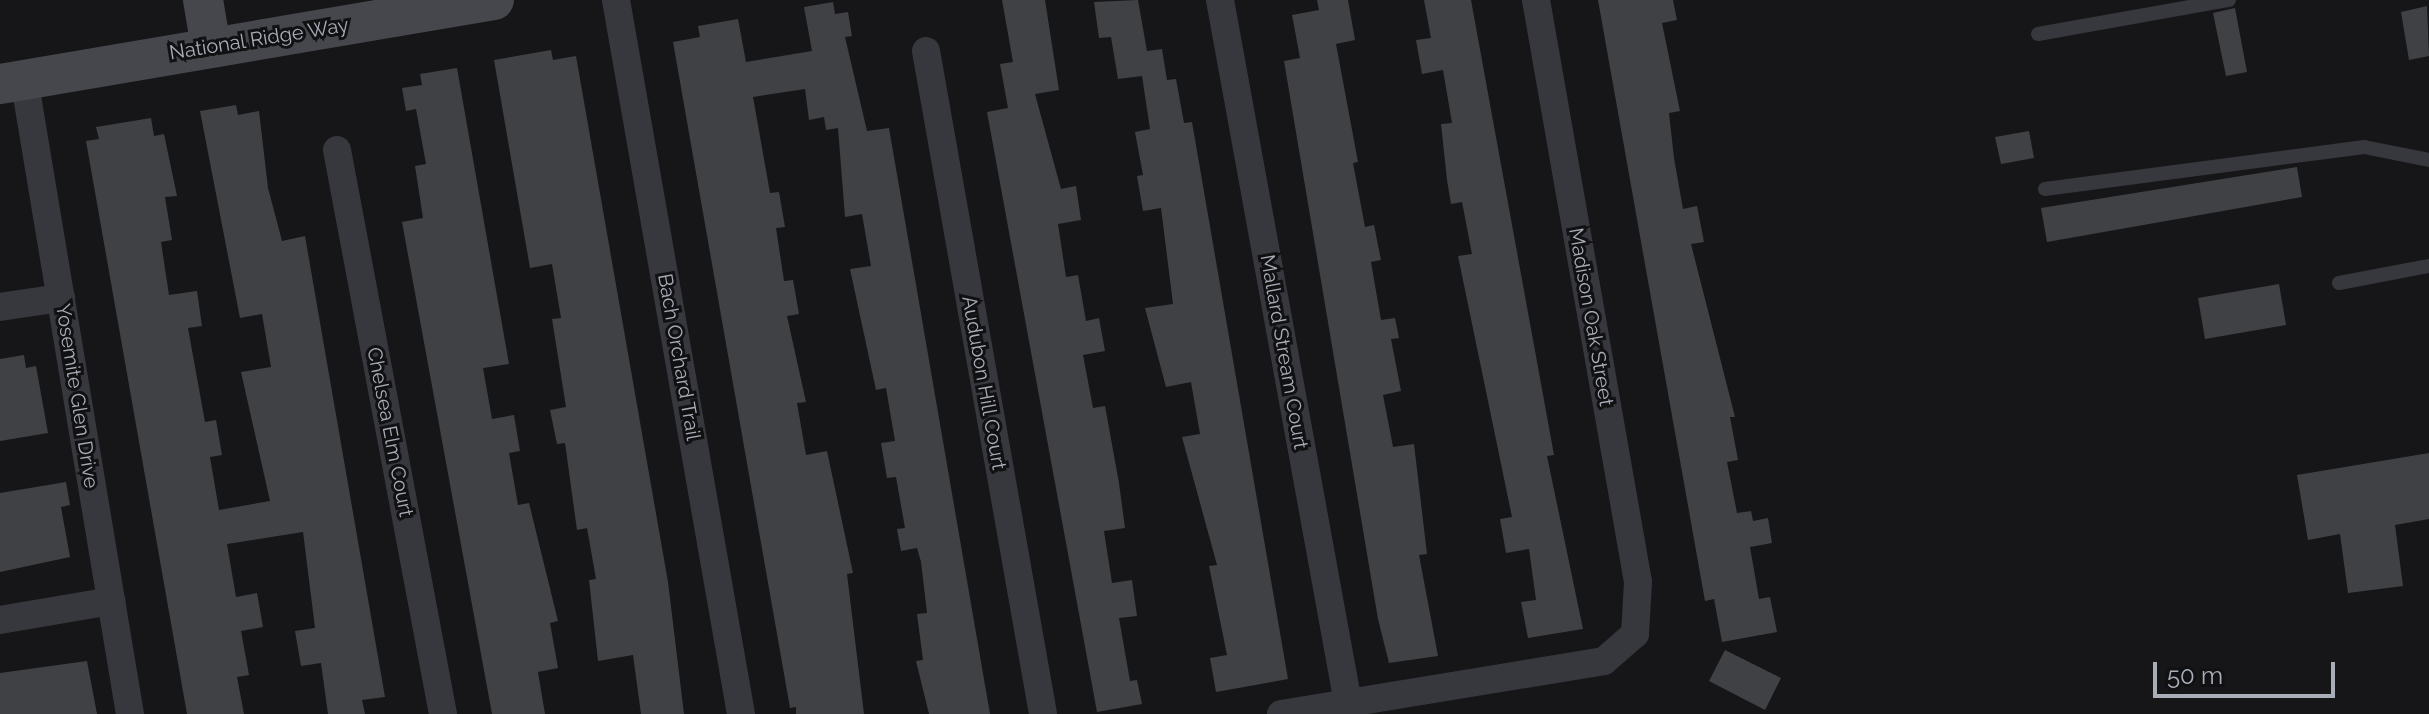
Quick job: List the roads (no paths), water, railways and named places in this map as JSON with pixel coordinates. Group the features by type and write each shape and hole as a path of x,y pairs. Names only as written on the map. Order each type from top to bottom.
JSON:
{"street":[{"path":"203,0 211,47"},
{"name":"National Ridge Way","path":"8,81 494,0"},
{"name":"Bach Orchard Trail","path":"616,0 741,714"},
{"name":"Mallard Stream Court","path":"1220,0 1348,703"},
{"name":"Madison Oak Street","path":"1348,703 1604,661 1635,634 1638,582 1536,0"},
{"name":"Audubon Hill Court","path":"926,51 1043,714"},
{"name":"Yosemite Glen Drive","path":"8,81 61,298 130,714"},
{"name":"Chelsea Elm Court","path":"337,150 443,714"},
{"path":"0,307 61,298"},
{"path":"0,620 111,601"},
{"path":"1281,714 1348,703"}],"lane":[{"path":"2038,34 2229,0"},
{"path":"2045,189 2364,147 2429,160"},
{"path":"2339,283 2429,266"}]}
